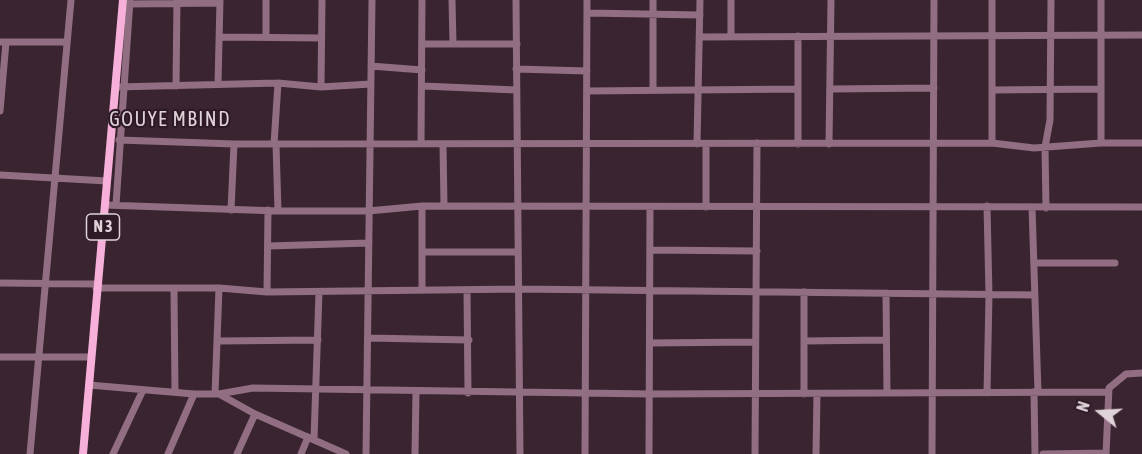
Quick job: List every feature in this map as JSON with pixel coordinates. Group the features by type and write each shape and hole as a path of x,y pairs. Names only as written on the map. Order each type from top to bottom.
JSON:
{"main road":[{"name":"N 3","path":"83,454 96,286 128,1"}],"street":[{"path":"30,454 71,0"},
{"path":"266,0 266,37"},
{"path":"321,87 322,0"},
{"path":"366,454 372,0"},
{"path":"421,143 422,0"},
{"path":"452,0 453,44"},
{"path":"516,0 515,143 520,289 520,454"},
{"path":"585,454 587,0"},
{"path":"653,0 653,90"},
{"path":"697,144 700,0"},
{"path":"730,0 731,36"},
{"path":"829,144 831,0"},
{"path":"932,454 934,0"},
{"path":"992,0 992,143"},
{"path":"1046,208 1045,147 1050,120 1052,0"},
{"path":"1101,0 1101,143"},
{"path":"128,1 220,1 218,84"},
{"path":"176,86 177,1"},
{"path":"587,13 700,15"},
{"path":"700,37 1142,35"},
{"path":"798,36 798,144"},
{"path":"220,37 321,38"},
{"path":"0,111 3,42 67,42"},
{"path":"422,44 517,44"},
{"path":"371,66 422,70"},
{"path":"516,69 587,71"},
{"path":"116,205 120,87 278,83 321,87 371,84"},
{"path":"278,83 275,144 278,211"},
{"path":"423,86 516,90"},
{"path":"830,89 934,88"},
{"path":"587,91 798,89"},
{"path":"992,90 1101,89"},
{"path":"119,140 234,144 370,142 443,144 992,143 1045,147 1142,143"},
{"path":"756,454 757,143"},
{"path":"231,210 234,144"},
{"path":"443,144 444,206"},
{"path":"706,144 706,207"},
{"path":"0,175 107,181"},
{"path":"105,205 278,211 368,211 422,206 1142,207"},
{"path":"422,206 422,289"},
{"path":"987,206 989,295 987,393"},
{"path":"650,207 650,454"},
{"path":"1032,207 1035,296 1035,454"},
{"path":"267,292 268,210"},
{"path":"268,246 369,243"},
{"path":"650,250 757,251"},
{"path":"422,252 518,252"},
{"path":"1034,263 1115,263"},
{"path":"0,284 174,290 219,288 267,292 520,289 886,292 1035,296"},
{"path":"217,394 219,288"},
{"path":"174,290 176,392"},
{"path":"468,291 468,393"},
{"path":"301,454 311,438 317,391 320,292"},
{"path":"804,292 804,394"},
{"path":"886,292 887,393"},
{"path":"368,338 469,340"},
{"path":"219,341 318,340"},
{"path":"804,341 885,340"},
{"path":"650,343 755,342"},
{"path":"0,357 90,357"},
{"path":"1042,454 1106,453 1108,392 1111,386 1126,374 1142,372"},
{"path":"88,385 194,394 217,394 239,389 650,394 1108,392"},
{"path":"113,454 143,390"},
{"path":"415,454 416,392"},
{"path":"168,454 194,394"},
{"path":"217,394 255,414 346,454"},
{"path":"816,454 817,394"},
{"path":"237,454 255,414"}],"district":[{"name":"GOUYE MBIND","path":"170,120"}]}
